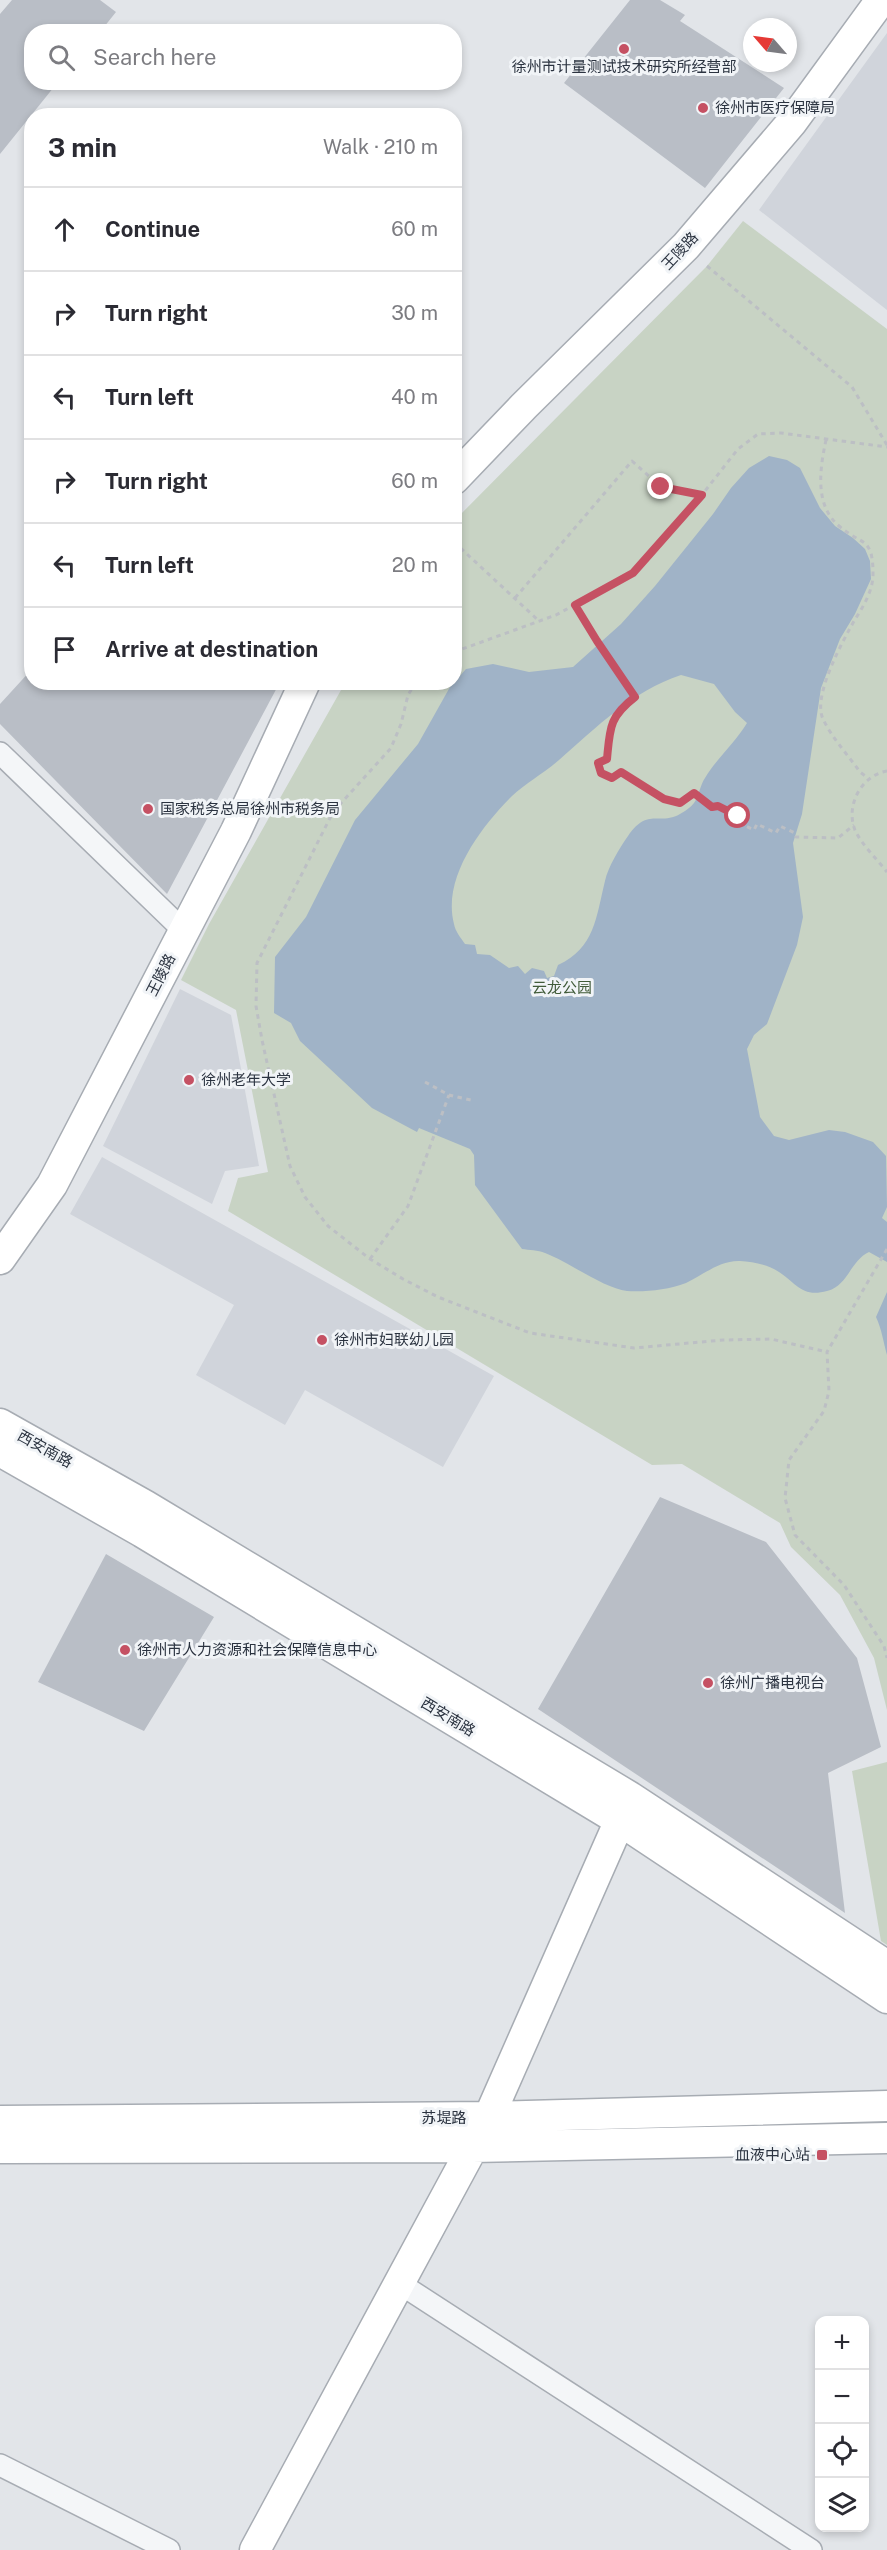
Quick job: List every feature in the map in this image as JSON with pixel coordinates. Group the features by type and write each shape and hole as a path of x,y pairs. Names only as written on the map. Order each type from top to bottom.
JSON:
{"main road":[{"name":"王陵路","path":"462,472 524,406 686,246 792,122 881,0"},
{"name":"王陵路","path":"0,1259 52,1185 236,831 301,690"},
{"name":"西安南路","path":"0,1424 156,1512 625,1808 887,1966"},
{"name":"西安南路","path":"0,1451 625,1808 887,1998"},
{"path":"255,2550 489,2117 625,1808"},
{"name":"苏堤路","path":"0,2121 489,2117 887,2106"},
{"name":"苏堤路","path":"0,2148 473,2147 887,2138"}],"street":[{"path":"0,753 184,931"},
{"path":"399,2283 811,2550"},
{"path":"0,2464 169,2550"}],"path":[{"path":"707,266 852,387 887,446"},
{"path":"462,649 540,621 575,605 633,573 702,495 738,449 758,434 781,433 887,446"},
{"path":"826,440 820,470 822,495 829,513 840,526 861,538 869,548 873,562 873,582 833,663 824,688 822,717 860,772 868,778"},
{"path":"515,598 632,461 661,487 702,495"},
{"path":"462,549 540,621"},
{"path":"575,605 635,697 619,709 610,727 607,759 598,763 601,773 612,778 621,772 664,799 680,803 694,793 712,807 718,806 738,816 735,821 754,830 758,824 776,833 780,826 795,833 796,837 838,838 854,825"},
{"path":"411,690 401,724 390,748 333,812 257,963 256,1006 290,1166 305,1197 328,1226 370,1259 438,1297 530,1333 634,1348 723,1340 771,1339 826,1352"},
{"path":"887,771 868,778 859,789 852,817 856,832 887,872"},
{"path":"425,1082 449,1095 475,1101"},
{"path":"370,1259 408,1206 449,1095"},
{"path":"887,1249 871,1280 826,1352 829,1391 824,1411 789,1460 785,1498 795,1535 844,1585 884,1646 887,1658"}],"shaded area":[{"path":"887,33 887,310 759,210"},
{"name":"徐州老年大学","path":"180,989 231,1015 259,1166 225,1171 212,1204 103,1146"},
{"name":"徐州市妇联幼儿园","path":"102,1157 494,1376 443,1467 305,1390 285,1425 196,1375 234,1305 70,1214"}],"green space":[{"name":"云龙公园","path":"743,221 887,329 887,1710 874,1658 840,1595 791,1547 780,1523 682,1464 652,1465 228,1211 238,1178 268,1172 236,1010 181,980 209,924 341,690 462,690 462,513 707,266"},
{"path":"887,1762 887,1945 881,1941 852,1771"}],"water":[{"name":"云龙公园","path":"769,456 787,460 800,468 820,508 835,526 865,549 870,561 871,579 855,614 840,639 821,688 802,814 793,843 803,917 797,945 767,1024 754,1035 747,1049 760,1117 774,1136 789,1140 829,1130 845,1132 873,1142 886,1156 887,1207 882,1218 887,1222 887,1262 869,1252 857,1261 840,1284 818,1293 805,1291 770,1267 740,1261 719,1265 686,1283 672,1287 649,1291 627,1291 607,1285 545,1253 522,1249 475,1185 474,1155 470,1149 419,1128 417,1132 372,1108 300,1041 291,1023 274,1013 275,957 306,917 355,820 418,744 448,690 462,690 462,674 466,669 493,664 529,672 573,667 621,624 655,586 749,468","holes":["681,675 714,684 735,712 747,723 703,781 696,800 691,806 673,817 648,819 635,827 628,836 609,870 596,919 587,940 580,950 558,965 554,976 547,978 544,971 532,968 525,974 518,966 509,968 490,955 477,954 475,945 465,944 455,927 452,907 459,871 477,838 512,796 631,700"]},
{"path":"887,1292 887,1355 876,1317"}],"building":[{"path":"12,0 100,0 116,12 106,24 24,24 24,90 52,90 37,108 24,108 24,124 0,154 0,14"},
{"path":"630,0 660,0 685,15 680,21 743,62 743,72 759,72 784,88 705,188 564,83"},
{"name":"国家税务总局徐州市税务局","path":"24,678 24,690 276,690 167,894 0,724 0,704"},
{"name":"徐州广播电视台","path":"660,1497 766,1542 857,1658 881,1747 828,1773 845,1913 538,1709"},
{"name":"徐州市人力资源和社会保障信息中心","path":"106,1554 214,1617 144,1731 38,1682"}],"place":[{"name":"徐州市计量测试技术研究所经营部","path":"624,49"},
{"name":"徐州市医疗保障局","path":"703,108"},
{"name":"国家税务总局徐州市税务局","path":"148,809"},
{"name":"徐州老年大学","path":"189,1080"},
{"name":"徐州市妇联幼儿园","path":"322,1340"},
{"name":"徐州市人力资源和社会保障信息中心","path":"125,1650"},
{"name":"徐州广播电视台","path":"708,1683"},
{"name":"血液中心站","path":"822,2155"}],"route":[{"path":"661,487 702,495 633,573 575,605 635,697 619,709 610,727 607,759 598,763 601,773 612,778 621,772 664,799 680,803 694,793 712,807 718,806 738,816"}]}
